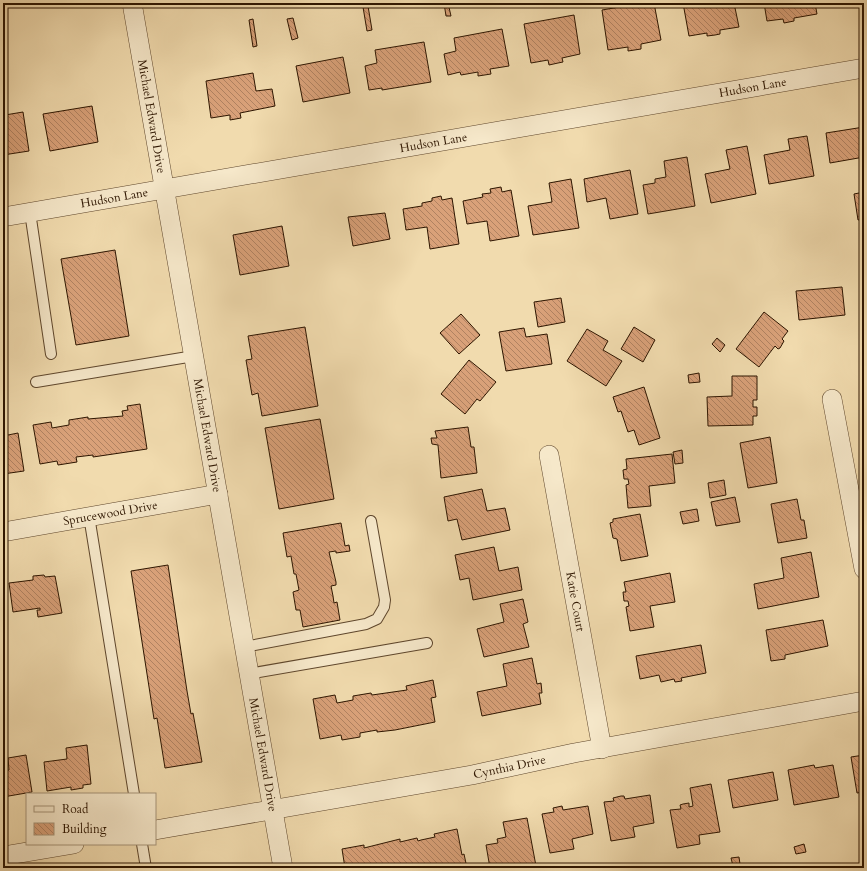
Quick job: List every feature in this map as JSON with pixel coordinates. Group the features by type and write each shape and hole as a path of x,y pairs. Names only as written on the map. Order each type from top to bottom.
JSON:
{"street":[{"name":"Michael Edward Drive","path":"132,3 283,868"},
{"name":"Hudson Lane","path":"3,217 864,68"},
{"path":"832,399 864,569"},
{"name":"Katie Court","path":"549,455 602,749"},
{"name":"Sprucewood Drive","path":"3,532 218,494"},
{"name":"Cynthia Drive","path":"156,830 472,775 602,749 864,701"},
{"path":"3,856 68,845"}],"lane":[{"path":"30,212 50,354"},
{"path":"36,382 194,356"},
{"path":"90,516 134,793"},
{"path":"244,646 345,629 366,624 377,619 384,607 385,600 371,521"},
{"path":"248,674 427,643"},
{"path":"142,845 146,868"}],"building":[{"path":"444,3 448,3 451,16 446,16"},
{"path":"643,3 654,3 661,40 641,44 641,49 628,51 628,47 608,50 602,10"},
{"path":"683,3 734,3 739,27 720,30 720,34 715,35 707,36 707,33 689,36"},
{"path":"764,3 815,3 817,14 794,18 794,21 784,23 783,19 767,21"},
{"path":"857,3 864,3 864,6 857,7"},
{"path":"368,6 372,30 367,31 363,7"},
{"path":"574,15 580,54 562,58 563,62 549,65 548,60 531,63 524,24"},
{"path":"293,18 298,38 292,40 287,19"},
{"path":"253,19 257,46 253,47 249,20"},
{"path":"502,29 509,66 490,69 491,74 478,76 478,72 461,75 460,72 448,75 444,54 456,51 454,38"},
{"path":"424,42 431,82 382,90 382,88 369,90 365,66 377,63 375,50"},
{"path":"343,57 350,93 303,102 296,66"},
{"path":"253,73 256,91 272,89 275,106 240,113 241,118 230,120 230,115 211,118 206,81"},
{"path":"92,106 98,142 50,151 43,114"},
{"path":"23,112 29,151 3,155 3,127 7,127 5,115"},
{"path":"864,127 864,157 830,163 826,133"},
{"path":"807,136 814,176 769,184 764,155 790,150 788,139"},
{"path":"747,146 756,194 711,203 705,174 730,169 726,150"},
{"path":"687,157 695,206 648,214 643,185 655,183 655,179 666,177 664,161"},
{"path":"630,170 638,214 610,219 606,198 587,202 584,179"},
{"path":"571,179 579,228 533,235 528,206 552,202 549,183"},
{"path":"501,187 502,192 511,190 519,236 490,241 487,221 467,224 463,201 483,197 482,194 491,193 490,189"},
{"path":"864,192 864,219 858,220 854,194"},
{"path":"441,196 442,200 452,198 459,244 430,249 427,227 406,230 403,209 422,206 422,203 432,201 432,198"},
{"path":"385,213 390,239 353,246 348,217"},
{"path":"282,226 289,266 240,275 233,235"},
{"path":"115,250 129,336 76,345 61,259"},
{"path":"842,287 845,315 799,320 796,291"},
{"path":"561,298 565,322 538,327 534,302"},
{"path":"764,312 788,331 782,339 784,341 780,348 778,349 775,346 759,367 736,349"},
{"path":"461,314 480,335 459,354 440,333"},
{"path":"305,327 318,406 262,416 258,393 252,395 246,360 252,359 248,336"},
{"path":"634,327 655,340 643,362 621,349"},
{"path":"524,328 526,337 547,334 552,364 506,371 499,332"},
{"path":"587,329 608,341 603,350 622,361 606,386 567,361"},
{"path":"717,338 725,345 720,352 712,344"},
{"path":"469,360 496,382 480,401 477,399 465,414 441,394"},
{"path":"699,373 700,382 689,383 688,375"},
{"path":"732,376 757,376 757,400 753,400 753,407 757,407 757,416 753,416 753,425 708,426 707,397 732,396"},
{"path":"644,387 660,438 639,445 634,430 628,432 621,411 618,412 613,397"},
{"path":"140,404 147,449 93,457 93,455 76,457 77,462 58,465 57,461 40,464 33,425 51,422 52,428 69,425 69,420 88,417 88,419 123,416 122,411 128,410 127,406"},
{"path":"320,419 334,499 279,509 265,428"},
{"path":"468,427 471,447 474,447 477,473 441,478 438,445 432,444 431,438 437,438 435,431"},
{"path":"18,433 24,471 3,474 3,436"},
{"path":"770,437 777,483 748,488 740,443"},
{"path":"682,450 683,463 675,464 673,452"},
{"path":"672,454 675,483 649,486 651,506 628,508 626,485 629,484 628,479 624,479 623,470 627,469 626,459"},
{"path":"724,480 726,495 710,498 708,483"},
{"path":"482,489 487,511 505,508 510,530 462,540 457,519 448,521 444,497"},
{"path":"735,497 740,522 716,526 711,502"},
{"path":"797,499 801,520 804,520 807,538 778,543 771,504"},
{"path":"697,509 699,521 683,524 680,512"},
{"path":"640,514 648,556 621,561 617,539 613,538 610,523 613,522 613,519"},
{"path":"341,523 345,546 349,545 350,551 336,553 336,551 329,552 336,582 336,585 331,586 334,603 337,602 340,620 303,627 300,610 296,610 293,592 299,590 296,574 294,574 291,556 287,557 283,533"},
{"path":"494,547 499,571 518,567 522,590 473,600 469,578 460,580 455,555"},
{"path":"811,552 819,597 758,609 754,584 784,578 781,558"},
{"path":"168,565 187,691 191,714 193,713 202,762 165,768 157,718 154,719 131,571"},
{"path":"670,573 675,602 650,606 654,627 630,631 626,607 629,606 628,601 624,601 623,592 626,592 624,582"},
{"path":"44,575 45,577 55,576 62,613 38,617 37,610 40,610 40,608 13,612 9,583 33,580 33,576"},
{"path":"523,599 528,622 523,624 529,647 484,657 477,629 504,622 500,604"},
{"path":"823,620 828,646 785,655 785,659 771,661 766,630"},
{"path":"701,645 706,673 681,678 682,681 675,682 674,679 661,682 659,675 640,679 636,656"},
{"path":"532,658 537,684 541,683 542,693 539,693 541,704 482,716 477,692 507,686 503,664"},
{"path":"433,680 436,697 431,698 435,722 395,730 377,732 377,730 360,733 360,737 342,740 341,735 320,739 313,699 335,695 337,703 353,700 353,696 407,690 406,686"},
{"path":"87,745 91,784 83,785 83,788 71,790 71,787 47,791 44,762 67,759 66,748"},
{"path":"26,755 32,792 3,797 3,771 9,770 8,758"},
{"path":"864,755 864,792 857,793 851,757"},
{"path":"814,765 815,768 833,765 839,797 794,805 788,770"},
{"path":"773,772 778,800 733,808 728,780"},
{"path":"711,784 720,832 699,835 700,844 677,848 670,810 681,809 680,805 683,804 689,803 689,807 693,806 690,788"},
{"path":"650,795 654,823 633,827 635,837 611,841 604,802 614,801 613,798 621,796 624,796 625,799"},
{"path":"562,806 563,810 588,806 593,834 572,839 574,849 550,853 542,814 554,812 553,808"},
{"path":"527,818 536,866 524,868 490,868 486,845 498,843 497,839 506,837 503,822"},
{"path":"457,829 462,855 464,854 467,868 345,868 342,849 364,845 364,848 400,839 400,842 417,838 418,841 435,837 434,834"},
{"path":"804,844 806,852 796,854 794,847"},
{"path":"739,857 740,864 733,866 731,858"}]}
